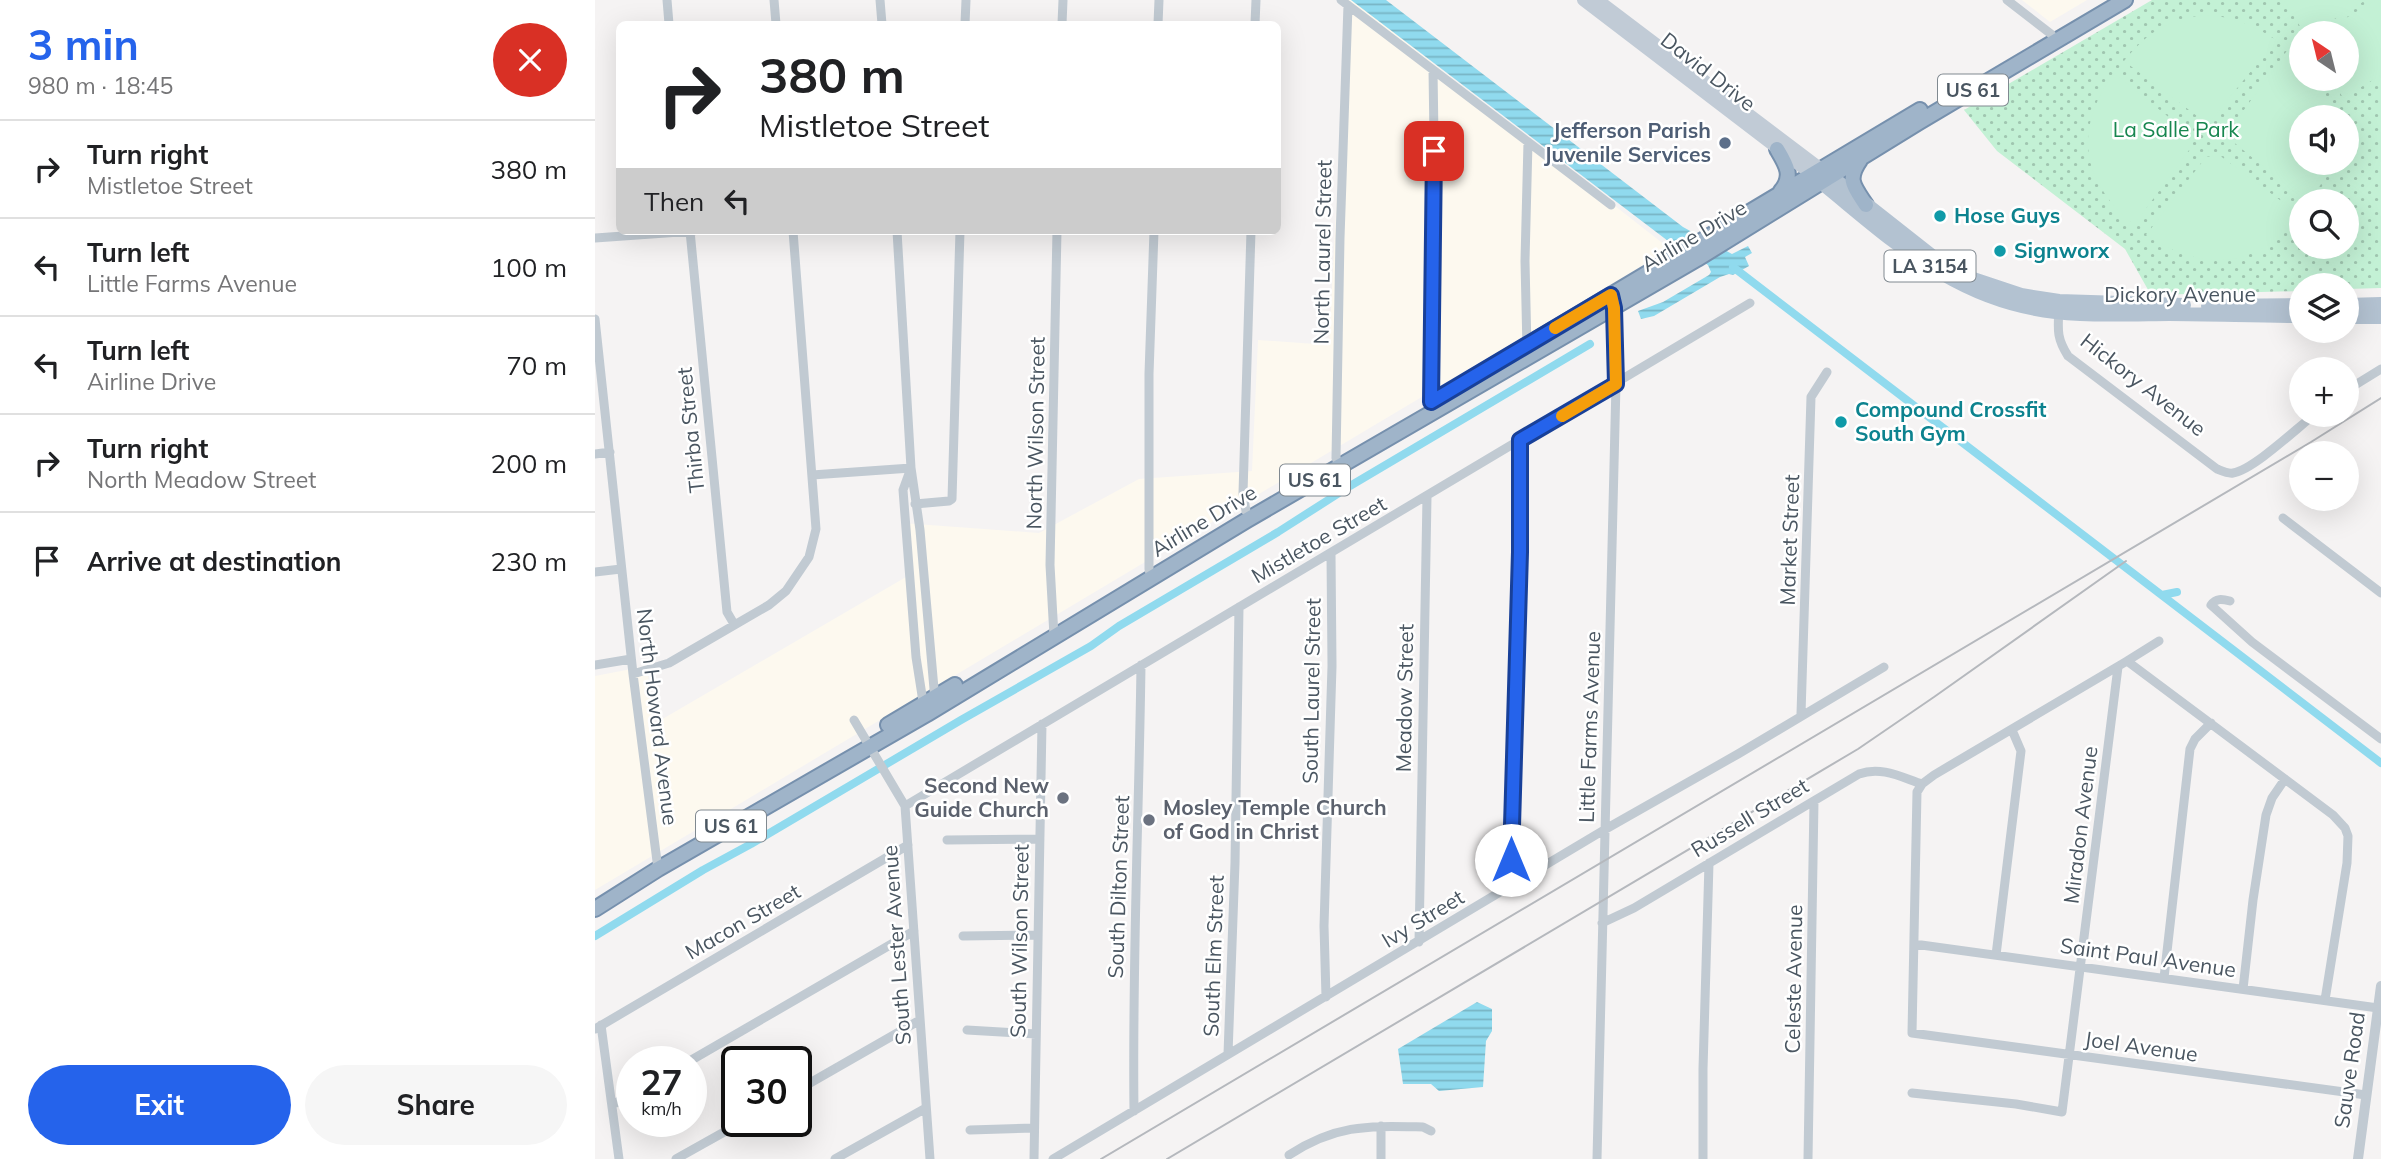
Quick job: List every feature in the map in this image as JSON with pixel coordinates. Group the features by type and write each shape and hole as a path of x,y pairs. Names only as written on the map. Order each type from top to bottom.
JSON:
{"highway":[{"name":"Airline Drive","path":"1709,245 1779,194 1862,158 2109,0"},
{"name":"Airline Drive","path":"595,898 869,747 930,706 1150,573 1709,245 1821,175 2053,38 2125,0"},
{"path":"1777,149 1787,165 1789,176 1779,194"},
{"path":"1862,158 1853,170 1852,177 1854,187 1866,205"},
{"name":"Airline Drive","path":"1150,573 1246,511 1338,462"},
{"name":"Airline Drive","path":"595,909 657,865"}],"main road":[{"name":"David Drive","path":"1583,0 1777,149 1821,175"},
{"name":"David Drive","path":"1598,0 1821,175"},
{"name":"LA 3154","path":"1821,175 1866,205 1926,253 1960,274 2059,307"},
{"name":"LA 3154","path":"1821,175 1910,254 1944,275 2024,309 2059,307"},
{"name":"Dickory Avenue","path":"2059,307 2289,305"},
{"name":"Dickory Avenue","path":"2059,307 2086,316 2289,316"},
{"path":"2359,317 2381,317"}],"street":[{"path":"667,0 669,21"},
{"path":"773,0 776,21"},
{"path":"880,0 882,21"},
{"path":"965,21 966,0"},
{"path":"1062,21 1063,0"},
{"path":"1158,21 1159,0"},
{"path":"1255,21 1256,0"},
{"path":"2007,0 2053,38"},
{"path":"1345,2 1611,205"},
{"name":"North Laurel Street","path":"1338,462 1345,2"},
{"path":"1433,70 1433,406"},
{"path":"1527,351 1528,142"},
{"path":"595,238 636,235"},
{"name":"Thirba Street","path":"691,235 727,612 734,624"},
{"path":"633,674 669,663 769,605 786,591 809,557 816,529 793,235"},
{"path":"897,235 911,468 920,530 929,635 930,706"},
{"path":"915,504 951,500 960,235"},
{"name":"North Wilson Street","path":"1053,632 1050,558 1057,235"},
{"path":"1150,573 1149,374 1154,235"},
{"path":"1246,511 1243,493 1251,235"},
{"name":"Little Farms Avenue","path":"1597,1159 1616,384 1612,302"},
{"name":"Mistletoe Street","path":"905,806 1750,303"},
{"name":"Hickory Avenue","path":"2059,307 2059,342 2067,356 2217,469 2234,473 2244,468 2300,427"},
{"name":"North Howard Avenue","path":"595,319 631,659 657,865"},
{"path":"2359,383 2381,369"},
{"name":"Market Street","path":"1801,714 1811,397 1826,372"},
{"path":"1512,886 1520,440"},
{"path":"595,454 610,452"},
{"path":"812,475 911,468"},
{"path":"911,468 903,490 915,635 930,706"},
{"name":"Meadow Street","path":"1419,942 1427,497"},
{"path":"2283,518 2381,593"},
{"name":"South Laurel Street","path":"1326,997 1324,926 1332,666 1331,554"},
{"path":"595,572 621,569"},
{"path":"2229,601 2221,599 2211,605 2252,642 2381,740"},
{"path":"913,600 926,600"},
{"name":"South Elm Street","path":"1228,1055 1239,607"},
{"path":"915,635 929,635"},
{"path":"1914,944 1917,866 1915,807 1917,792 1922,784 2158,641"},
{"path":"595,665 631,659"},
{"path":"2122,664 2211,723 2333,815 2345,828 2347,863 2325,1000"},
{"name":"Miradon Avenue","path":"1912,1093 2016,1104 2062,1112 2122,664"},
{"name":"South Dilton Street","path":"1134,1111 1133,995 1141,665"},
{"name":"Ivy Street","path":"1053,1159 1604,830 1884,667"},
{"name":"South Lester Avenue","path":"854,720 905,806 930,1159"},
{"path":"2164,978 2190,748 2211,723"},
{"name":"South Wilson Street","path":"1034,1159 1042,724"},
{"path":"1996,955 2021,751 2012,730"},
{"name":"Russell Street","path":"1602,923 1634,908 1867,771 1884,771 1922,784"},
{"path":"2243,989 2266,815 2272,799 2285,779"},
{"name":"Celeste Avenue","path":"1808,1159 1814,801"},
{"path":"947,839 1040,839"},
{"name":"Macon Street","path":"598,1027 908,845"},
{"path":"1703,1159 1709,863"},
{"path":"707,1051 914,931"},
{"path":"963,936 1038,935"},
{"name":"Saint Paul Avenue","path":"1914,944 2378,1008"},
{"name":"Joel Avenue","path":"1914,944 1912,1032 2366,1095"},
{"name":"Sauve Road","path":"2358,1159 2366,1095 2375,1076 2381,986"},
{"path":"812,1082 920,1020"},
{"path":"598,1027 619,1159"},
{"path":"967,1030 1036,1034"},
{"path":"612,1105 616,1103"},
{"path":"835,1159 926,1108"},
{"path":"1381,1126 1381,1159"},
{"path":"1289,1155 1328,1134 1349,1128 1423,1127 1431,1131"},
{"path":"970,1130 1034,1128"},
{"path":"676,1159 721,1134"}],"shaded area":[{"path":"1347,0 1352,0 1670,249 595,890 595,676 647,666 654,724 906,577 902,523 1039,533 1139,479 1252,471 1258,340 1329,345"},
{"path":"2022,0 2087,0 2050,22"}],"green space":[{"name":"La Salle Park","path":"2152,0 2381,0 2381,288 2359,289 2359,273 2289,273 2289,291 2151,295 2125,249 1997,151 1964,110"},
{"path":"2284,0 2366,0 2331,21 2297,21"},
{"path":"2376,0 2381,0 2381,75 2359,88 2359,21 2341,21"},
{"path":"2203,15 2241,22 2276,40 2213,118 2201,119 2124,61 2141,42 2158,29"},
{"path":"2289,48 2289,91 2324,91 2330,105 2289,105 2289,175 2325,175 2323,181 2318,189 2290,189 2231,140 2230,129"},
{"path":"2114,73 2192,136 2192,146 2134,225 2103,191 2089,154 2088,134 2092,114"},
{"path":"2339,91 2355,91 2343,98"},
{"path":"2219,155 2289,207 2289,226 2277,239 2244,256 2211,260 2178,252 2146,235 2206,157"}],"water":[{"path":"1351,0 1386,0 1683,227 1732,254 1748,246 1752,253 1745,257 1749,266 1733,275 1720,277 1654,316 1641,319 1638,311 1663,302 1709,275 1711,272 1708,265 1672,244"},
{"path":"1477,1002 1492,1009 1492,1031 1486,1041 1483,1087 1439,1091 1431,1084 1403,1084 1398,1049"}],"waterway":[{"path":"1733,267 2381,763"},
{"path":"595,936 703,870 1091,646 1119,626 1350,486 1590,344"},
{"path":"2162,595 2177,592"}],"railway":[{"path":"1101,1159 2381,398"},
{"path":"1167,1159 1858,749 2126,561"}],"slow traffic":[{"path":"1555,328 1611,295 1614,308 1616,384 1562,416"}],"place":[{"name":"Jefferson Parish Juvenile Services","path":"1725,143"},
{"name":"Hose Guys","path":"1940,216"},
{"name":"Signworx","path":"2000,251"},
{"name":"Compound Crossfit South Gym","path":"1841,422"},
{"name":"Second New Guide Church","path":"1063,798"},
{"name":"Mosley Temple Church of God in Christ","path":"1149,820"}],"route":[{"path":"1434,151 1431,402 1611,295 1614,308 1616,384 1520,440 1520,552 1511,860"}]}
